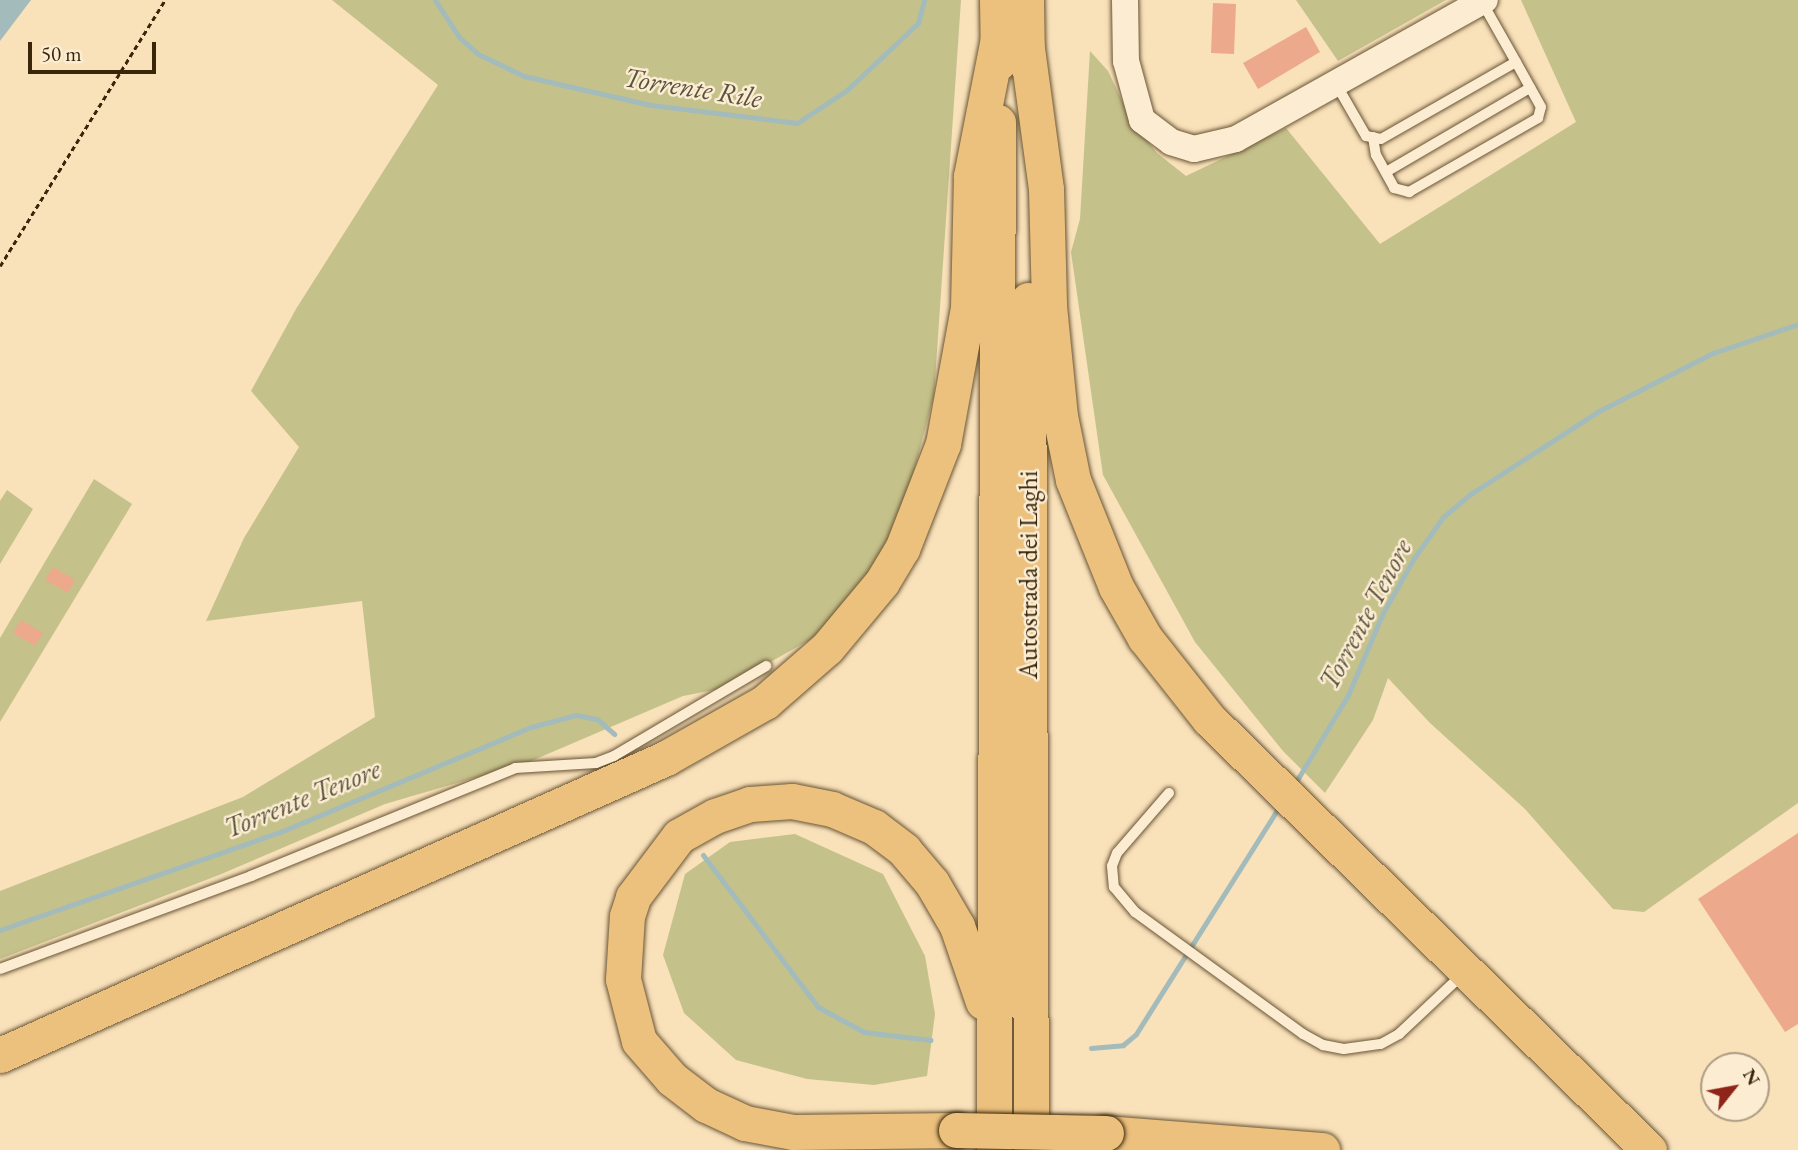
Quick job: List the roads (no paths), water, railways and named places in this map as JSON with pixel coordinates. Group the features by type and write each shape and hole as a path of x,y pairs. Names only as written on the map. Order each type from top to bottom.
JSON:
{"highway":[{"name":"Autostrada dei Laghi","path":"997,0 1012,40 1031,1150"},
{"name":"Autostrada dei Laghi","path":"994,1150 1012,40 1026,0"},
{"path":"1012,40 1046,189 1055,378 1073,481 1116,587 1145,638 1209,719 1264,775 1649,1150"},
{"path":"0,1055 666,758 765,702 827,648 874,593 902,549 943,444 968,308 971,176 1012,40"},
{"path":"994,1047 977,977 957,926 932,883 904,850 874,827 832,809 792,801 750,804 715,816 679,836 633,897 623,949 629,1016 648,1051 672,1079 706,1105 745,1123 793,1132 956,1130 1106,1133 1322,1150"}],"street":[{"path":"1125,0 1126,61 1142,120 1171,142 1194,149 1236,139 1483,1"}],"lane":[{"path":"1373,137 1394,188 1409,192 1538,118 1541,107 1483,1"},
{"path":"1336,84 1366,136 1381,139 1516,62"},
{"path":"1386,172 1530,88"},
{"path":"0,969 251,876 515,768 596,763 614,756 766,666"},
{"path":"1169,793 1117,853 1111,878 1121,898 1164,933 1303,1034 1344,1049 1381,1044 1399,1034 1466,972"}],"water":[{"path":"0,0 31,0 0,41"}],"waterway":[{"name":"Torrente Rile","path":"435,0 459,37 478,54 524,76 651,105 797,123 847,90 918,23 924,0"},
{"name":"Torrente Tenore","path":"1294,785 1348,695 1383,613 1414,558 1443,517 1472,493 1597,412 1713,353 1798,324"},
{"name":"Torrente Tenore","path":"0,930 280,832 531,727 576,715 597,719 614,734"},
{"name":"Torrente Tenore","path":"1091,1048 1123,1045 1136,1034 1280,805"},
{"name":"Torrente Tenore","path":"703,855 818,1007 864,1032 931,1040"}]}
